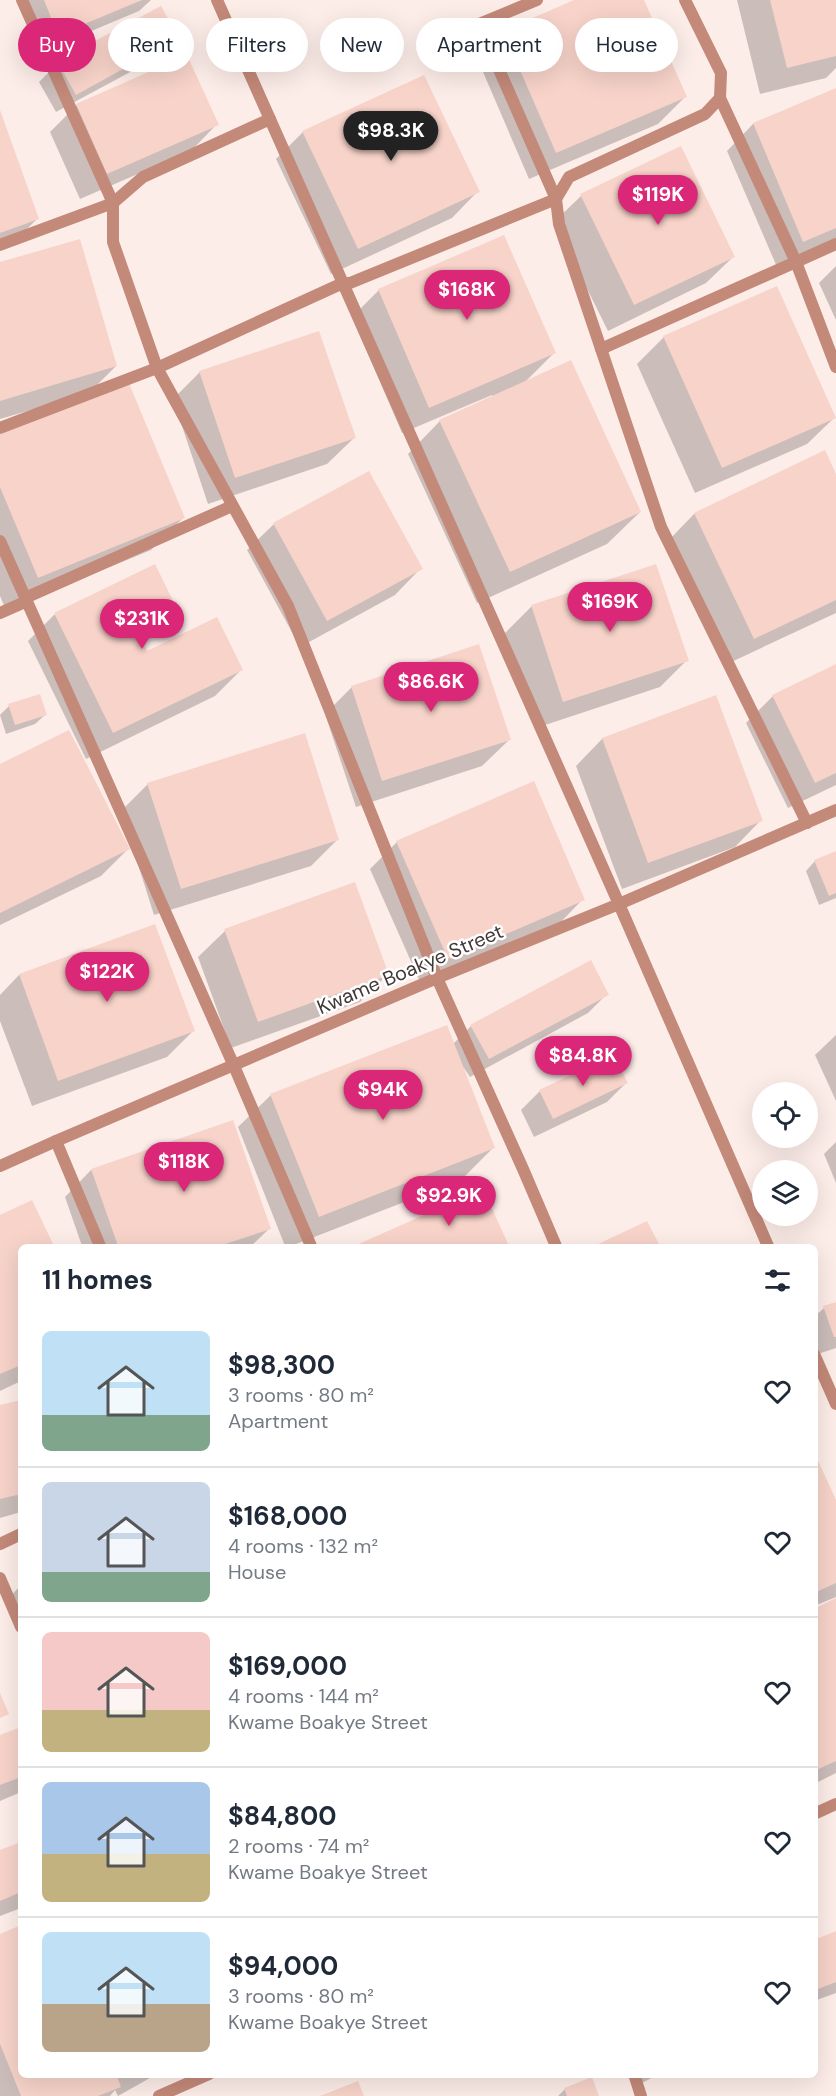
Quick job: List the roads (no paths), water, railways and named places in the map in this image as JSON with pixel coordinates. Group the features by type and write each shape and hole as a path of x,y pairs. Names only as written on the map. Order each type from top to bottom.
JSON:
{"street":[{"path":"22,0 113,202 113,242 157,368 288,606 437,978 555,1244"},
{"path":"217,0 619,904 767,1244"},
{"path":"537,0 479,24 556,199 559,224 661,527 807,823"},
{"path":"684,0 721,73 720,98 796,262 836,367"},
{"path":"0,428 157,368 343,283 350,283 556,199 569,177 705,114 720,98"},
{"path":"0,245 113,202 143,177 270,119"},
{"path":"601,349 836,244"},
{"path":"0,613 26,602 26,598 232,506"},
{"path":"0,541 234,1066 310,1244"},
{"name":"Kwame Boakye Street","path":"0,1167 437,978 619,904 836,810"},
{"path":"56,1141 99,1244"},
{"path":"818,1363 836,1404"},
{"path":"0,1544 18,1535"},
{"path":"0,1578 18,1620"},
{"path":"818,1812 836,1804"},
{"path":"159,2096 200,2078"},
{"path":"635,2078 641,2096"}]}
